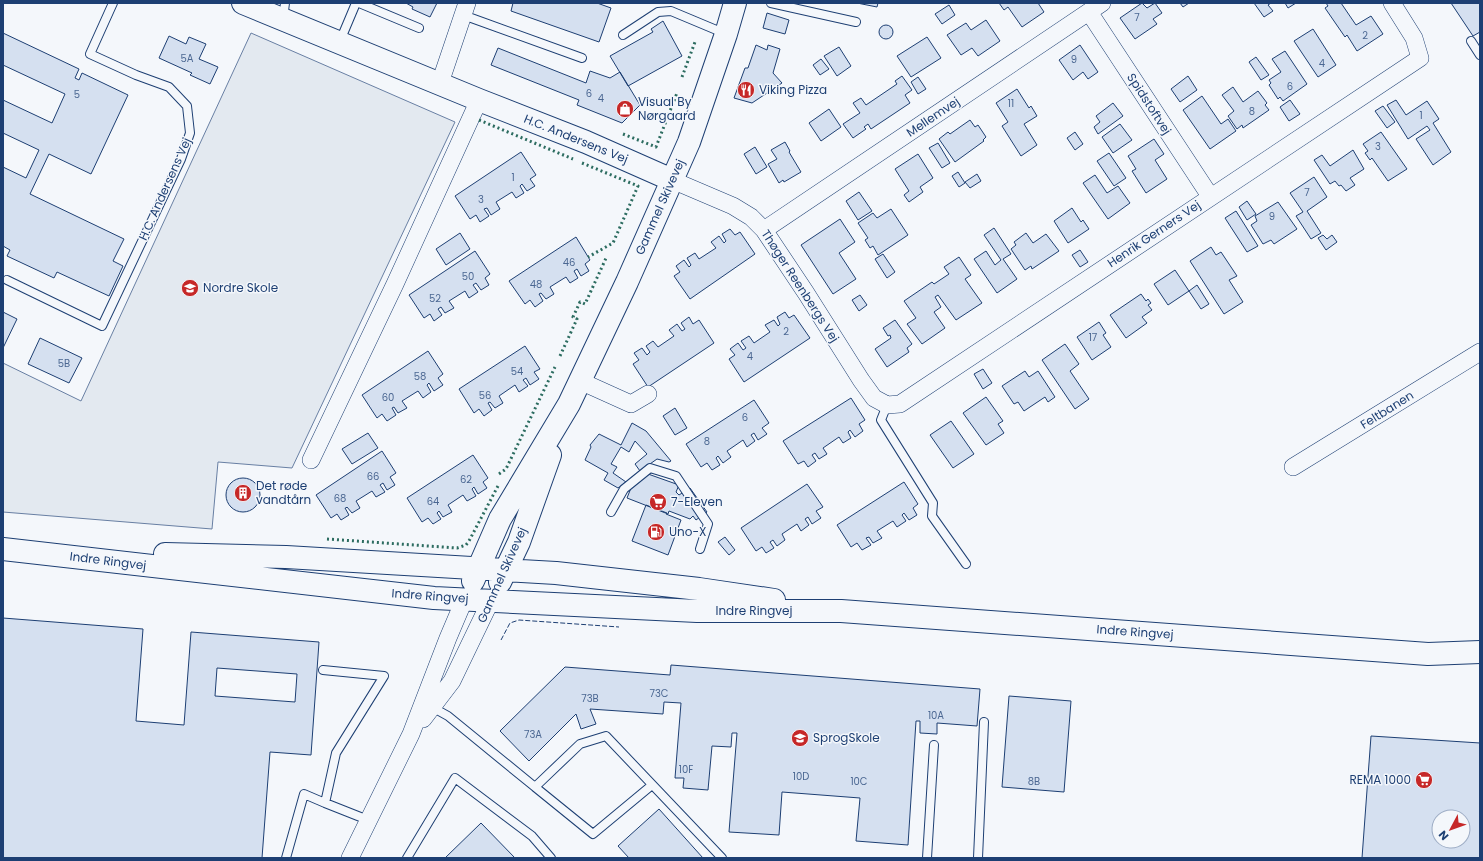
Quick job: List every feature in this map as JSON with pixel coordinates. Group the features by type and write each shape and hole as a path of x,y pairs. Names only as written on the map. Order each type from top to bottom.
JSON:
{"main road":[{"name":"H.C. Andersens Vej","path":"243,3 284,11 340,42 479,100 586,142 672,180"},
{"name":"Gammel Skivevej","path":"491,600 518,542 569,404 628,282 689,142 735,3"},
{"name":"Gammel Skivevej","path":"466,598 500,519 569,404"},
{"name":"Indre Ringvej","path":"12,550 286,557 556,573 699,589 841,611"},
{"name":"Indre Ringvej","path":"12,550 414,596 697,611 841,611 1428,654 1480,652"},
{"name":"Indre Ringvej","path":"1428,654 1480,664"}],"street":[{"name":"Henrik Gerners Vej","path":"887,405 900,404 1210,196 1420,58 1414,38 1392,3"},
{"name":"Spidstoftvej","path":"1095,7 1210,196"},
{"name":"Mellemvej","path":"764,230 1095,7"},
{"path":"440,83 465,9"},
{"path":"310,460 395,284 479,100"},
{"name":"Thøger Reenbergs Vej","path":"672,180 733,206 752,217 764,230 861,380 874,398 887,405"},
{"name":"Feltbanen","path":"1293,467 1480,352"},
{"path":"580,381 631,404 648,394"},
{"name":"Gammel Skivevej","path":"350,858 411,734 428,704 448,638 466,598"},
{"name":"Gammel Skivevej","path":"428,704 452,681 491,600"}],"lane":[{"name":"H.C. Andersens Vej","path":"7,280 102,326 181,159 190,133 187,106 169,87 136,75 90,54 113,3"},
{"path":"340,42 357,3 419,28"},
{"path":"770,3 856,22"},
{"path":"465,9 582,58"},
{"path":"623,34 658,12 671,11 726,34"},
{"path":"1471,41 1480,55"},
{"path":"887,405 881,420 933,503 932,516 966,564"},
{"path":"611,512 624,489 650,468 676,476 708,524 700,549"},
{"path":"323,670 384,676 336,753 325,803"},
{"path":"428,704 448,716 593,834 652,785"},
{"path":"978,858 984,722"},
{"path":"536,787 580,744 606,736 722,858"},
{"path":"927,858 934,745"},
{"path":"407,858 455,778 532,836 551,858"},
{"path":"286,858 304,794 368,820"}],"shaded area":[{"name":"Nordre Skole","path":"251,33 455,122 292,468 218,462 212,529 3,512 3,363 81,401"}],"building":[{"path":"406,3 437,3 430,17 412,9 413,7"},
{"path":"513,3 597,3 611,8 599,42 511,11"},
{"path":"857,3 878,3 877,7"},
{"path":"999,3 1038,3 1044,12 1022,27 1008,7 1004,10"},
{"path":"1142,3 1147,8 1155,3 1162,13 1153,19 1157,24 1135,39 1120,18"},
{"path":"1180,3 1189,3 1183,7"},
{"path":"1254,3 1271,3 1268,5 1273,11 1264,17"},
{"path":"1285,3 1296,3 1288,8"},
{"path":"1326,3 1341,3 1356,25 1371,16 1383,34 1357,51 1347,35 1345,37 1325,8 1328,6"},
{"path":"1451,3 1480,3 1480,32 1473,36"},
{"path":"949,5 955,15 942,24 935,14"},
{"path":"767,13 789,20 785,34 763,28"},
{"path":"986,20 1000,41 978,56 972,48 961,55 947,35 966,23 971,30"},
{"path":"663,21 682,56 628,86 610,56 653,32 651,29"},
{"path":"886,25 891,27 893,32 891,37 886,39 881,37 879,32 881,27"},
{"path":"1313,29 1336,65 1318,77 1294,41"},
{"path":"3,33 79,69 75,78 79,80 82,73 128,95 91,174 49,154 30,194 124,239 113,261 123,266 109,296 57,272 54,278 7,256 10,250 3,246 3,167 26,178 39,150 3,133 3,100 52,123 65,94 3,65"},
{"path":"169,36 186,44 189,37 206,44 199,59 218,67 210,84 190,75 192,73 159,58"},
{"path":"927,37 941,58 911,77 897,56"},
{"path":"756,45 767,50 768,45 780,49 773,73 782,83 752,103 734,98 745,68 748,68"},
{"path":"1080,45 1098,72 1088,79 1083,72 1073,80 1059,60"},
{"path":"839,47 851,66 837,76 824,56"},
{"path":"498,48 586,83 590,71 610,78 620,72 640,105 622,123 577,105 579,100 491,65"},
{"path":"1285,51 1307,84 1283,101 1280,97 1278,99 1269,85 1271,83 1269,80 1281,72 1272,59"},
{"path":"1256,57 1269,75 1261,80 1249,62"},
{"path":"821,59 829,69 820,75 813,65"},
{"path":"902,76 912,90 905,95 910,103 871,129 868,124 864,127 866,129 853,138 843,124 860,113 853,103 861,98 866,105 897,84 895,81"},
{"path":"1188,76 1197,90 1180,102 1171,89"},
{"path":"918,77 926,89 918,94 911,82"},
{"path":"1233,87 1243,102 1258,91 1267,103 1265,105 1269,110 1243,128 1242,125 1237,129 1228,116 1234,111 1222,95"},
{"path":"1017,89 1029,108 1031,106 1037,116 1024,124 1037,145 1021,156 1002,126 1008,122 996,103"},
{"path":"1202,96 1221,124 1228,119 1236,131 1210,149 1183,110"},
{"path":"1290,100 1300,114 1289,121 1280,107"},
{"path":"1396,100 1406,115 1427,101 1439,119 1433,123 1451,152 1433,165 1416,139 1430,130 1427,126 1408,139 1387,105"},
{"path":"1113,103 1123,116 1098,134 1094,127 1100,122 1096,116"},
{"path":"1383,106 1395,122 1387,128 1375,111"},
{"path":"829,109 841,127 821,141 809,123"},
{"path":"970,120 975,127 978,125 986,137 983,140 984,141 955,162 939,139 948,132 950,134"},
{"path":"1120,124 1132,140 1113,153 1102,137"},
{"path":"1075,132 1083,144 1075,150 1067,138"},
{"path":"1381,132 1407,169 1388,181 1372,158 1370,160 1365,153 1368,151 1363,144"},
{"path":"1154,139 1164,154 1155,160 1167,179 1146,193 1132,171 1136,169 1128,156"},
{"path":"785,142 801,172 784,182 783,180 779,183 768,164 777,159 771,150"},
{"path":"938,143 950,163 942,168 929,148"},
{"path":"755,147 767,167 756,174 744,154"},
{"path":"1353,150 1364,169 1350,178 1355,185 1346,191 1335,181 1330,184 1314,160 1322,155 1330,166"},
{"path":"521,152 536,175 530,179 535,186 527,191 522,184 520,186 524,193 516,198 512,192 496,202 500,209 491,215 487,208 484,209 489,216 480,222 476,215 470,219 455,196"},
{"path":"1109,153 1126,178 1114,186 1097,161"},
{"path":"918,154 933,178 920,187 923,192 909,202 904,195 909,191 895,169"},
{"path":"958,172 965,183 959,187 952,176"},
{"path":"977,174 981,181 970,188 965,182"},
{"path":"1095,175 1107,193 1118,186 1130,203 1108,219 1083,183"},
{"path":"1314,177 1327,197 1307,211 1321,233 1311,239 1296,216 1303,212 1290,193"},
{"path":"859,192 872,211 858,220 846,201"},
{"path":"1247,201 1256,214 1247,220 1239,207"},
{"path":"1278,202 1297,229 1274,244 1271,240 1263,244 1251,225 1257,221 1255,216"},
{"path":"1072,208 1081,222 1083,220 1089,229 1068,243 1054,221"},
{"path":"891,209 908,235 878,255 873,246 870,248 865,240 868,238 858,223 873,213 877,218"},
{"path":"1236,211 1258,246 1247,252 1225,218"},
{"path":"840,219 855,242 839,253 856,279 833,294 801,245"},
{"path":"994,228 1011,254 1003,259 1017,279 997,293 974,259 986,251 995,265 1001,260 984,235"},
{"path":"730,229 735,235 740,232 755,254 690,299 674,276 680,272 676,266 684,260 689,267 691,265 687,258 695,253 699,259 716,248 711,242 719,236 724,243 726,241 722,234"},
{"path":"460,233 470,249 446,265 436,249"},
{"path":"1026,233 1033,243 1046,234 1059,251 1032,269 1031,266 1025,270 1011,249 1016,245 1014,242"},
{"path":"1323,235 1327,239 1332,235 1337,242 1326,250 1318,238"},
{"path":"576,237 590,260 585,264 589,271 581,276 577,269 574,271 578,278 570,283 566,277 550,287 554,294 546,299 541,293 539,294 543,301 535,307 530,300 525,304 509,281"},
{"path":"1211,247 1216,255 1221,252 1237,276 1229,280 1243,302 1224,314 1190,261"},
{"path":"1080,250 1088,262 1080,267 1072,255"},
{"path":"475,251 490,274 485,278 489,285 481,290 476,283 473,285 478,292 469,298 465,291 449,301 454,308 445,313 441,307 438,309 442,315 434,321 430,314 424,318 409,295"},
{"path":"883,254 895,272 887,278 875,259"},
{"path":"959,257 971,275 965,279 982,303 956,320 938,295 935,297 941,307 934,312 945,328 922,344 907,324 916,318 904,301 932,282 934,284 949,274 944,267"},
{"path":"1175,270 1189,291 1168,305 1154,284"},
{"path":"1197,285 1209,304 1201,309 1189,291"},
{"path":"1141,294 1146,301 1148,299 1151,303 1148,305 1152,310 1142,317 1147,323 1126,338 1110,315"},
{"path":"860,295 867,305 859,311 852,300"},
{"path":"3,312 17,319 3,348"},
{"path":"785,312 789,318 794,315 810,338 744,382 729,359 735,355 730,349 738,343 743,350 746,348 741,341 749,336 754,343 770,332 765,325 774,320 778,326 780,324 777,317"},
{"path":"689,317 693,324 699,320 714,343 648,387 633,364 639,360 634,353 642,348 647,355 650,352 646,346 653,341 658,347 674,336 669,330 677,324 682,331 685,329 681,323"},
{"path":"895,320 912,344 907,348 909,352 887,367 875,349 891,338 883,328"},
{"path":"1099,322 1106,333 1103,335 1111,347 1092,360 1077,337"},
{"path":"40,338 82,358 69,383 28,364"},
{"path":"1065,344 1079,364 1070,371 1089,399 1075,409 1042,360"},
{"path":"525,346 540,369 534,372 539,379 530,385 526,378 523,380 528,386 519,392 515,385 499,396 503,403 495,408 490,402 488,403 492,410 484,416 479,409 474,413 459,389"},
{"path":"428,351 443,374 438,378 443,385 434,391 429,383 427,385 431,392 423,398 418,391 402,401 407,408 398,413 394,407 392,408 396,415 387,421 382,414 377,418 362,395"},
{"path":"983,369 992,383 983,389 974,374"},
{"path":"1025,371 1029,377 1038,371 1055,397 1048,402 1045,397 1024,411 1018,402 1014,404 1002,386"},
{"path":"986,397 1003,421 998,424 1004,433 986,445 963,413"},
{"path":"851,398 865,420 859,424 863,431 855,437 850,430 848,432 851,438 843,443 839,437 823,448 827,454 819,459 815,453 812,455 816,461 808,467 804,461 798,464 783,441"},
{"path":"754,400 769,423 762,428 767,434 758,440 754,433 751,435 755,441 747,447 743,440 727,451 731,457 723,463 718,456 716,458 720,465 712,470 707,463 701,467 686,444"},
{"path":"675,408 687,428 675,435 663,416"},
{"path":"951,421 974,454 953,468 930,435"},
{"path":"632,423 646,431 671,461 669,462 657,459 640,471 635,464 647,454 635,441 629,452 621,447 611,464 617,467 613,473 626,482 618,488 604,480 608,473 585,460 591,447 590,445 599,434 621,445"},
{"path":"368,433 378,448 352,464 342,449"},
{"path":"382,451 396,473 390,477 395,485 387,490 383,483 380,485 385,492 376,497 372,491 356,501 360,508 352,513 347,507 345,508 349,515 341,520 337,514 331,518 316,495"},
{"path":"473,455 488,478 483,482 487,488 478,494 474,487 472,489 476,496 467,501 463,495 448,505 452,512 443,517 439,511 437,513 441,519 433,524 428,518 422,522 407,498"},
{"path":"648,474 679,485 676,492 679,495 690,488 707,512 696,520 693,516 690,519 669,511 668,514 627,498 631,488"},
{"name":"Det røde vandtårn","path":"243,478 249,479 255,483 259,489 259,501 255,507 249,511 243,512 237,511 231,507 227,501 226,495 227,489 231,483 237,479"},
{"path":"904,482 918,504 913,508 917,515 909,520 904,513 902,515 906,521 897,527 893,521 877,531 882,538 873,543 869,537 866,538 871,545 862,550 857,543 851,547 837,525"},
{"path":"807,484 823,507 816,511 821,518 812,524 808,517 805,519 809,525 801,531 797,524 782,534 785,540 777,546 773,540 770,542 774,548 766,553 762,547 756,551 741,528"},
{"path":"646,505 681,520 668,555 632,541"},
{"path":"725,537 735,550 729,555 718,542"},
{"path":"3,618 143,629 136,721 184,725 191,632 319,642 311,755 270,752 262,858 3,858","holes":["217,668 297,674 295,702 215,696"]},
{"path":"671,665 980,689 977,726 937,723 937,734 920,733 920,721 916,721 908,845 856,841 860,798 782,792 779,835 729,832 737,733 732,733 731,747 712,746 708,790 683,788 684,778 675,778 681,703 664,702 663,714 590,709 596,724 581,729 576,714 529,761 500,731 565,667 670,675"},
{"path":"1009,696 1071,701 1064,792 1002,787"},
{"name":"REMA 1000","path":"1371,736 1480,743 1480,858 1362,858"},
{"path":"659,809 703,858 629,858 618,846"},
{"path":"481,823 515,858 445,858"}],"hedge":[{"path":"682,77 695,42"},
{"path":"623,134 656,147 677,93"},
{"path":"479,120 573,159"},
{"path":"582,163 638,186 613,243 588,257"},
{"path":"560,356 577,319 573,317 580,302 585,304 607,256"},
{"path":"499,474 506,469 555,367"},
{"path":"327,539 457,548 466,545 469,541 499,484"}],"fence":[{"path":"501,640 510,623 519,620 619,627"}],"place":[{"name":"Viking Pizza","path":"746,90"},
{"name":"Visual By Nørgaard","path":"625,109"},
{"name":"Nordre Skole","path":"190,288"},
{"name":"Det røde vandtårn","path":"243,493"},
{"name":"7-Eleven","path":"658,502"},
{"name":"Uno-X","path":"656,532"},
{"name":"SprogSkole","path":"800,738"},
{"name":"REMA 1000","path":"1424,780"}]}
